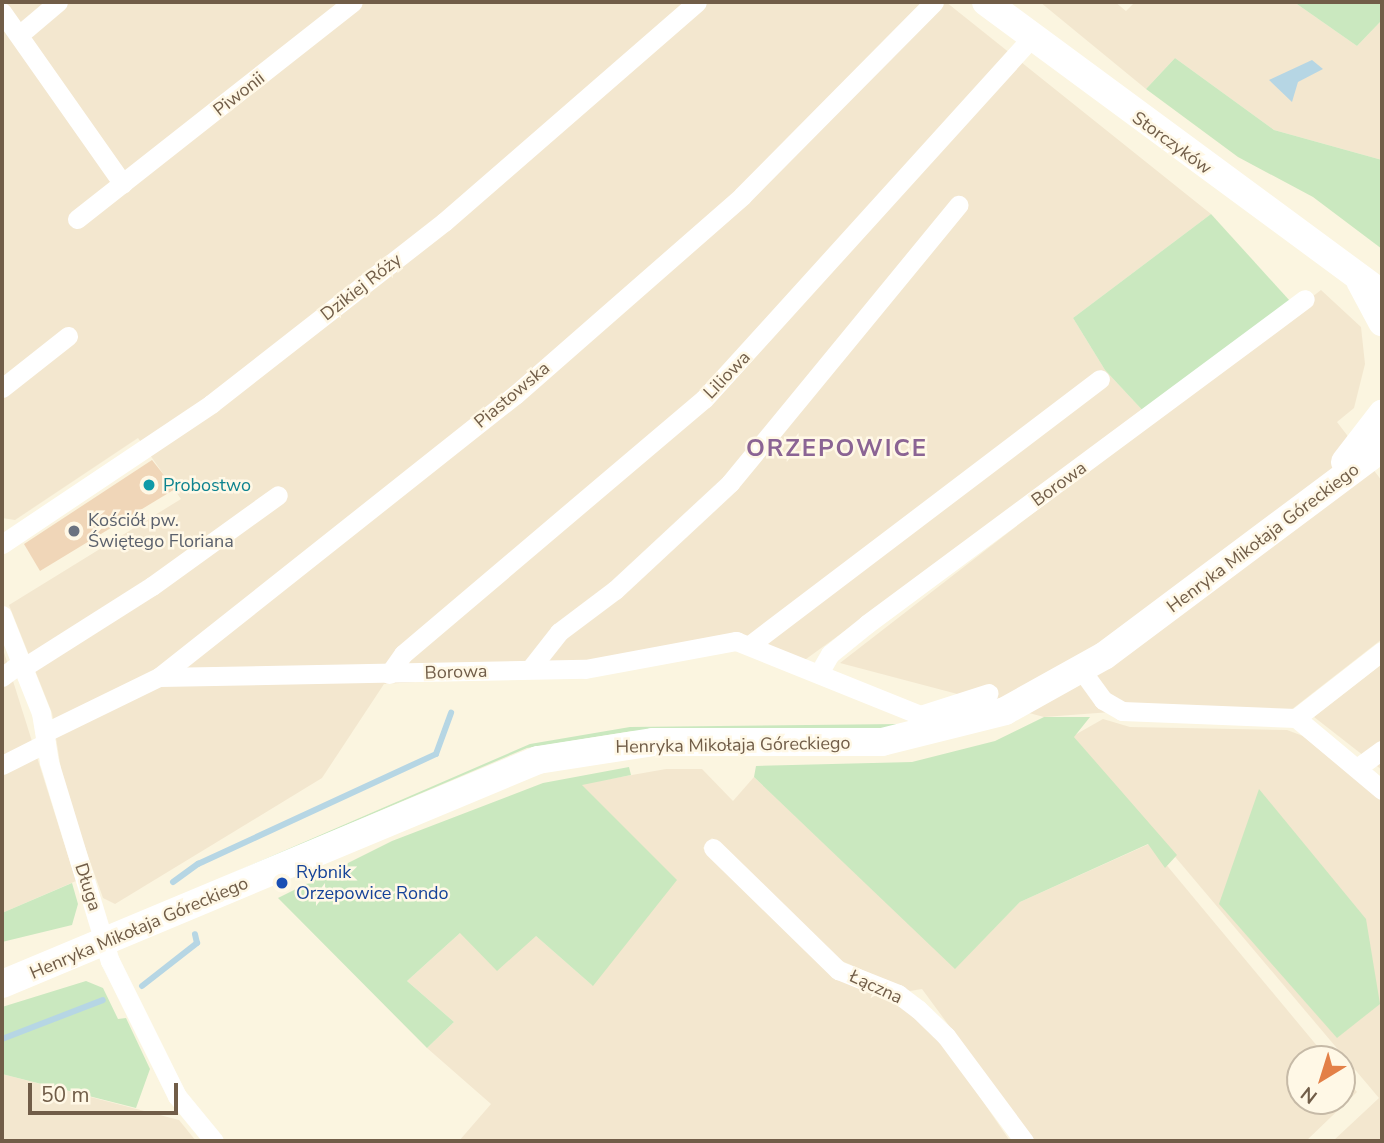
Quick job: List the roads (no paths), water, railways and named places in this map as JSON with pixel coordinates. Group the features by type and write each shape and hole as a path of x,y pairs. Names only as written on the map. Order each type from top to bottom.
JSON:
{"main road":[{"name":"Storczyków","path":"986,2 1031,39 1375,287 1382,304"},
{"path":"1375,287 1382,322"},
{"path":"1318,497 1382,414"},
{"name":"Henryka Mikołaja Góreckiego","path":"2,984 106,945 442,795 538,760 653,742 830,746 921,736 1005,711 1082,671 1382,448"}],"street":[{"path":"19,35 58,2"},
{"name":"Piwonii","path":"77,219 353,2"},
{"name":"Dzikiej Róży","path":"2,544 211,404 381,272 697,2"},
{"name":"Piastowska","path":"2,765 46,737 159,677 546,368 742,196 934,2"},
{"path":"2,12 123,184"},
{"name":"Liliowa","path":"389,674 403,654 704,399 1031,39"},
{"path":"530,669 559,632 615,590 730,483 958,205"},
{"name":"Borowa","path":"819,673 830,654 867,624 1305,299"},
{"path":"2,388 68,336"},
{"path":"751,645 1100,379"},
{"path":"2,677 152,586 278,495"},
{"name":"Długa","path":"2,615 46,737 106,945 144,1037 177,1096 214,1141"},
{"name":"Borowa","path":"159,677 389,674 608,666 721,641 751,645 920,715 989,693"},
{"path":"1296,718 1382,651"},
{"path":"1082,671 1103,700 1122,711 1296,718 1382,790"},
{"path":"1357,768 1382,750"},
{"name":"Łączna","path":"713,848 838,970 898,994 918,1009 946,1036 1024,1141"}],"water":[{"path":"1312,60 1323,69 1298,82 1292,102 1269,80"}],"waterway":[{"path":"173,882 198,864 436,754 451,713"},
{"path":"142,986 197,943 195,934"},
{"path":"2,1039 103,1000"}],"place":[{"name":"Probostwo","path":"149,485"},
{"name":"Kościół pw. Świętego Floriana","path":"74,531"},
{"name":"Rybnik Orzepowice Rondo","path":"282,883"}],"district":[{"name":"ORZEPOWICE","path":"837,449"}]}
